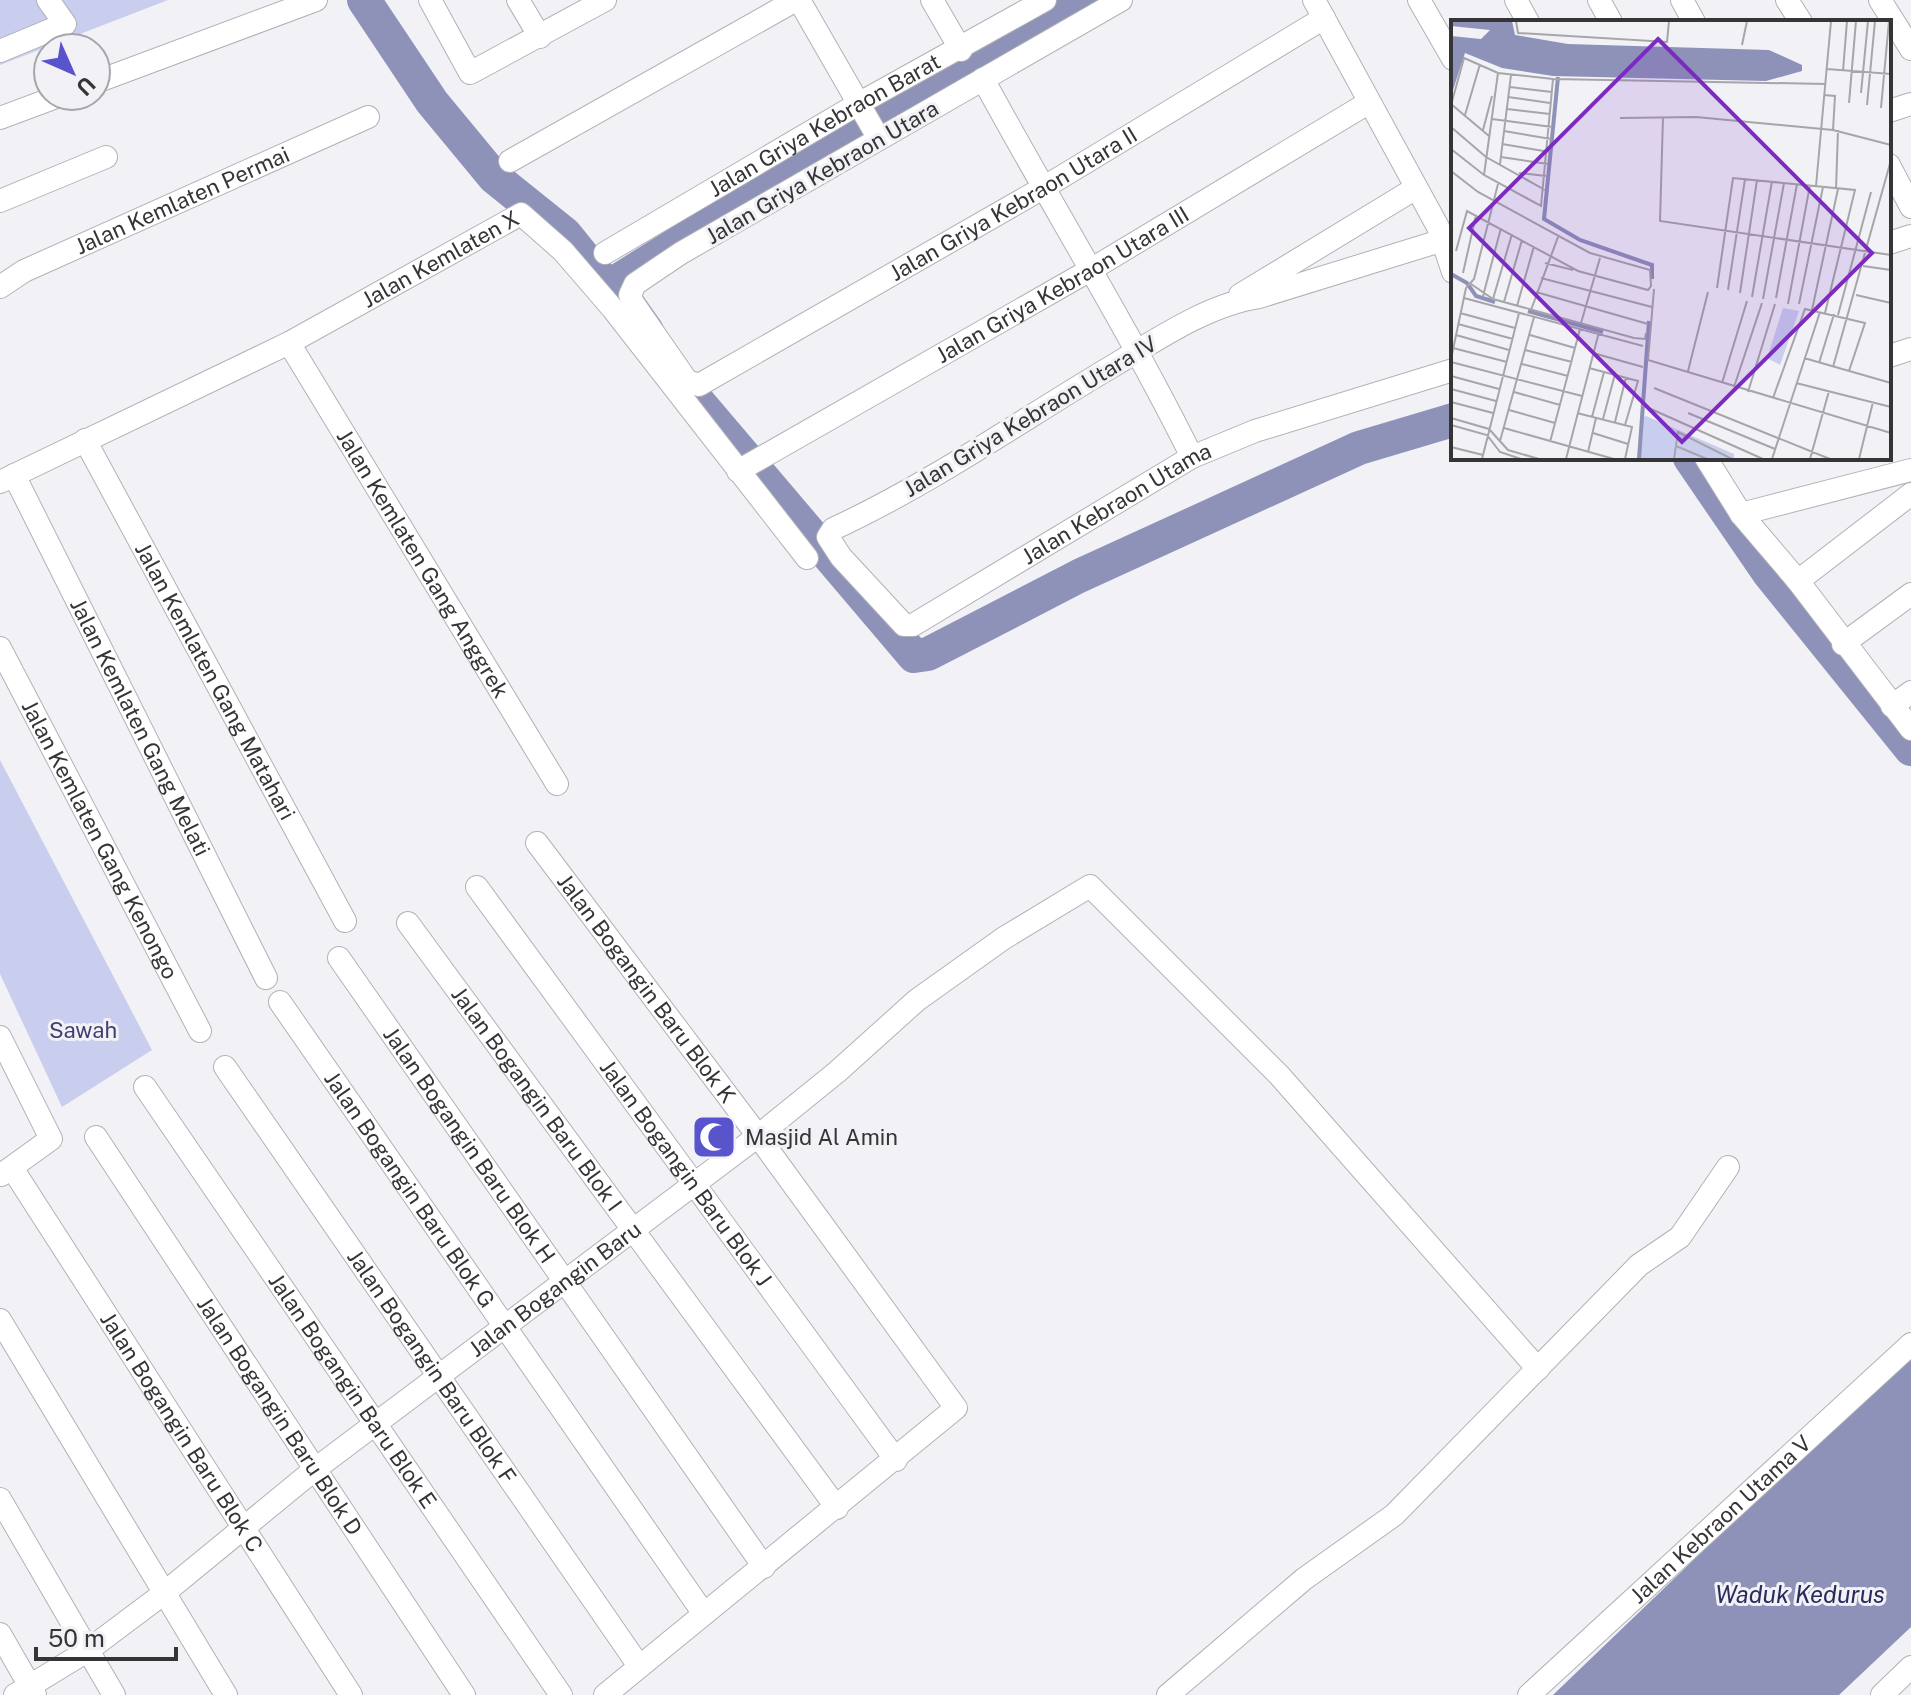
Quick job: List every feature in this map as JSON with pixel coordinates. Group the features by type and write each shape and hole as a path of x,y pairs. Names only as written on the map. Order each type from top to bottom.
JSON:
{"street":[{"path":"0,51 65,24 48,0"},
{"path":"112,76 316,0"},
{"path":"430,0 470,73 604,0"},
{"path":"518,0 540,37"},
{"path":"510,161 797,0 878,136"},
{"path":"932,0 961,50"},
{"name":"Jalan Griya Kebraon Barat","path":"605,253 1045,0"},
{"name":"Jalan Griya Kebraon Utara","path":"699,385 687,381 633,303 630,295 635,284 681,253 878,136 1121,0"},
{"path":"1419,0 1451,56"},
{"path":"1516,0 1527,20"},
{"path":"1599,0 1610,20"},
{"path":"1682,0 1693,20"},
{"path":"1787,0 1800,20"},
{"path":"1880,0 1911,49"},
{"path":"1319,9 1368,103 1448,238 1451,258"},
{"name":"Jalan Griya Kebraon Utara II","path":"699,385 1043,188 1319,9"},
{"path":"983,79 1139,350 1192,457"},
{"name":"Jalan Griya Kebraon Utara III","path":"746,466 1092,269 1368,103"},
{"path":"1891,110 1911,104"},
{"path":"0,118 32,106"},
{"name":"Jalan Kemlaten Permai","path":"0,287 24,271 368,117"},
{"path":"0,201 106,157"},
{"path":"1891,169 1911,207"},
{"name":"Jalan Griya Kebraon Utara IV","path":"829,534 1139,350 1233,301 1416,188"},
{"name":"Jalan Kemlaten X","path":"7,478 289,343 516,216 525,214 563,251 746,466 807,558"},
{"path":"1891,242 1911,236"},
{"name":"Jalan Griya Kebraon Utara IV","path":"1233,301 1259,297 1448,238"},
{"name":"Jalan Kemlaten Gang Anggrek","path":"289,343 557,784"},
{"path":"1891,355 1911,349"},
{"name":"Jalan Kebraon Utama","path":"829,534 841,557 904,625 913,625 1192,457 1255,431 1451,371"},
{"name":"Jalan Kemlaten Gang Matahari","path":"85,440 345,921"},
{"path":"1707,460 1741,514 1798,581 1843,644 1911,729"},
{"path":"1741,514 1911,470"},
{"name":"Jalan Kemlaten Gang Melati","path":"7,478 266,978"},
{"path":"1798,581 1911,494"},
{"path":"1843,644 1911,594"},
{"name":"Jalan Kemlaten Gang Kenongo","path":"0,648 200,1031"},
{"path":"1892,706 1911,692"},
{"name":"Jalan Bogangin Baru Blok K","path":"537,843 956,1403 953,1413 896,1460"},
{"name":"Jalan Bogangin Baru","path":"27,1692 163,1594 314,1470 758,1136 837,1072 917,1000 1004,938 1090,886 1279,1075 1547,1360"},
{"name":"Jalan Bogangin Baru Blok J","path":"477,887 696,1182 896,1460"},
{"name":"Jalan Bogangin Baru Blok I","path":"408,923 837,1508"},
{"name":"Jalan Bogangin Baru Blok H","path":"339,958 764,1567"},
{"name":"Jalan Bogangin Baru Blok G","path":"280,1002 704,1614"},
{"path":"0,1037 51,1139 6,1172"},
{"name":"Jalan Bogangin Baru Blok F","path":"225,1067 639,1666"},
{"name":"Jalan Bogangin Baru Blok E","path":"145,1087 561,1695"},
{"name":"Jalan Bogangin Baru Blok D","path":"96,1137 464,1695"},
{"path":"1168,1695 1331,1557 1394,1515 1639,1265 1680,1237 1728,1167"},
{"name":"Jalan Bogangin Baru Blok C","path":"6,1172 351,1695"},
{"path":"0,1320 226,1695"},
{"name":"Jalan Kebraon Utama V","path":"1529,1695 1911,1344"},
{"path":"605,1695 896,1460"},
{"path":"0,1499 114,1695"},
{"path":"0,1634 27,1692"},
{"path":"1882,1695 1911,1667"}],"green space":[{"path":"0,0 168,0 85,32 32,32 32,53 0,65"},
{"name":"Sawah","path":"0,760 152,1050 62,1107 0,974"}],"water":[{"name":"Waduk Kedurus","path":"1911,1351 1911,1627 1839,1695 1553,1695"}],"waterway":[{"path":"364,0 432,102 494,177 565,234 608,287 623,297 647,331"},
{"path":"608,287 857,131 1088,0"},
{"path":"689,391 914,656 928,654 1079,576 1359,448 1451,421"},
{"path":"1691,460 1768,572 1911,749"}],"place":[{"name":"Masjid Al Amin","path":"714,1137"}]}
